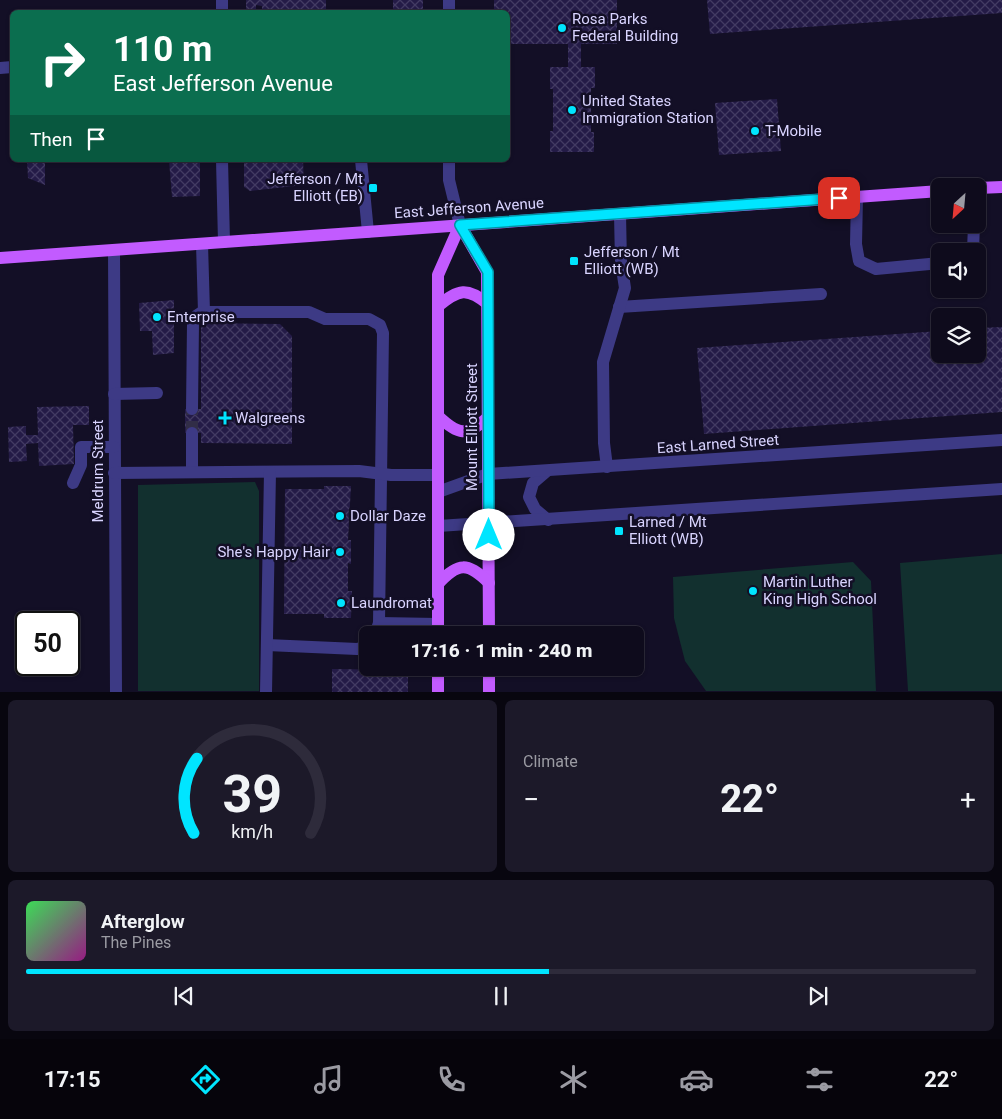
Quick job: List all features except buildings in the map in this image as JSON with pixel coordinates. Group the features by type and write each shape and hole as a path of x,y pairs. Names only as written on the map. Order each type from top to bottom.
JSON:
{"main road":[{"path":"986,188 1002,187"},
{"name":"East Jefferson Avenue","path":"0,258 931,192"},
{"name":"Mount Elliott Street","path":"460,225 488,272 489,626"},
{"path":"438,626 438,275 460,225"},
{"path":"438,306 450,296 463,291 475,294 488,304"},
{"path":"438,416 451,429 463,432 475,429 488,418"},
{"path":"438,584 451,570 463,567 475,569 489,583"},
{"path":"438,676 438,692"},
{"path":"488,676 488,692"}],"street":[{"path":"222,162 224,242"},
{"path":"361,162 368,232"},
{"name":"Mount Elliott Street","path":"449,162 449,180 460,225"},
{"path":"857,197 856,244 859,262 876,269 931,264"},
{"path":"607,467 604,443 603,362 625,288 621,262 620,214"},
{"path":"202,244 204,312"},
{"name":"Meldrum Street","path":"114,250 116,692"},
{"path":"619,307 821,294"},
{"path":"192,409 193,323 196,316 204,312 309,312 325,319 368,319 380,325 383,333 377,626"},
{"path":"114,394 157,393"},
{"path":"192,433 192,472"},
{"name":"East Larned Street","path":"438,492 488,474 1002,440"},
{"path":"73,483 81,466 81,447 114,447"},
{"path":"114,473 359,471 380,474 438,475"},
{"path":"547,471 533,483 529,496 535,509 548,520"},
{"path":"266,692 270,472"},
{"path":"438,526 1002,488"},
{"path":"267,645 359,648"}],"green space":[{"path":"255,482 259,491 259,691 138,691 138,485"},
{"path":"1002,554 1002,691 908,691 900,563"},
{"path":"853,562 871,581 876,691 706,691 685,661 674,618 673,577"}],"tunnel":[{"path":"192,409 192,433"}],"place":[{"name":"Rosa Parks Federal Building","path":"562,28"},
{"name":"United States Immigration Station","path":"572,110"},
{"name":"T-Mobile","path":"755,131"},
{"name":"Jefferson / Mt Elliott (EB)","path":"373,188"},
{"name":"Jefferson / Mt Elliott (WB)","path":"574,261"},
{"name":"Enterprise","path":"157,317"},
{"name":"Walgreens","path":"225,418"},
{"name":"Dollar Daze","path":"340,516"},
{"name":"Larned / Mt Elliott (WB)","path":"619,531"},
{"name":"She's Happy Hair","path":"340,552"},
{"name":"Martin Luther King High School","path":"753,591"},
{"name":"Laundromat","path":"341,603"}],"route":[{"path":"489,535 488,272 460,225 839,198"}]}
